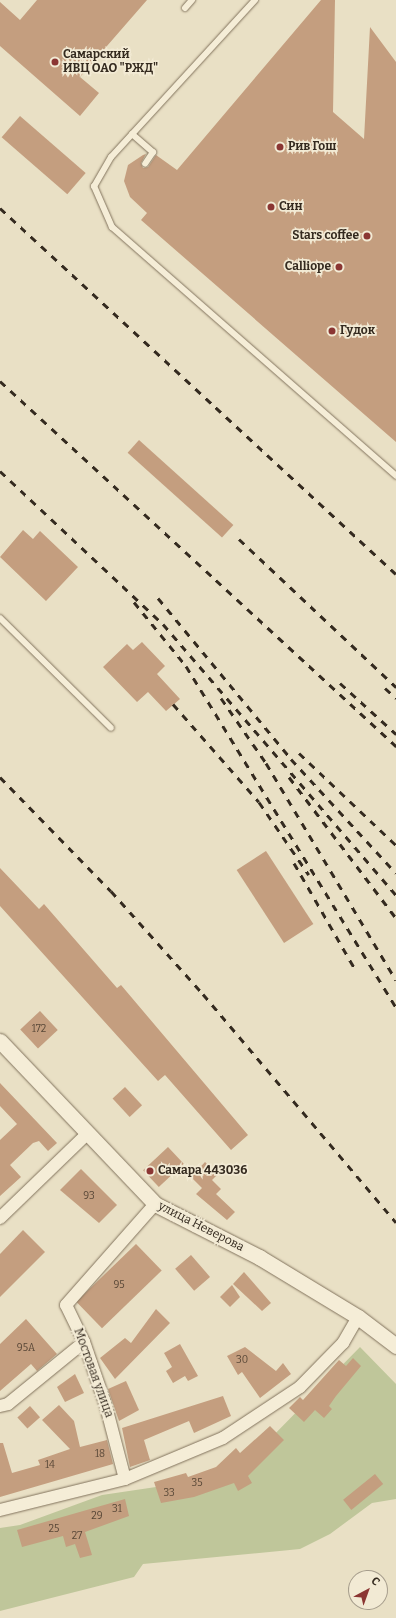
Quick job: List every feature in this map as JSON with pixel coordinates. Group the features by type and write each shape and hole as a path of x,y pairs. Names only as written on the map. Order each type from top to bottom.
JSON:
{"street":[{"name":"улица Неверова","path":"1,1044 155,1204 259,1257 358,1317 396,1346"},
{"path":"0,1218 87,1134"},
{"name":"Мостовая улица","path":"125,1479 84,1342 66,1306 155,1204"},
{"path":"0,1510 125,1479 223,1438 300,1387 343,1343 358,1317"},
{"path":"0,1406 8,1404 84,1342"}],"lane":[{"path":"185,8 192,0"},
{"path":"255,0 111,157 94,186 112,227 396,476"},
{"path":"132,134 153,152 145,164"},
{"path":"0,618 111,728"}],"green space":[{"path":"360,1347 396,1384 396,1499 372,1503 330,1534 300,1549 143,1564 134,1577 0,1611 0,1528 20,1525 102,1495 183,1483 240,1462 267,1442"}],"building":[{"name":"Самарский ИВЦ ОАО \"РЖД\"","path":"37,0 147,0 80,77 99,93 80,116 0,46 0,2 20,20"},
{"name":"Гудок","path":"321,0 335,0 333,112 364,139 370,27 396,62 396,442 141,220 147,213 130,197 124,181 128,165 146,154 141,163 143,168 148,167 156,155 177,170"},
{"path":"20,116 86,173 67,194 2,137"},
{"path":"139,440 233,525 222,538 128,453"},
{"path":"23,530 33,539 40,531 78,567 46,601 0,557"},
{"path":"142,642 165,666 157,674 180,699 166,711 148,692 137,702 103,667 127,644 133,650"},
{"path":"266,851 313,924 284,943 237,870"},
{"path":"0,868 39,909 44,904 117,988 121,985 248,1135 231,1150 165,1075 158,1081 0,906"},
{"path":"40,1011 58,1030 38,1048 20,1029"},
{"path":"0,1083 57,1143 48,1151 39,1141 33,1143 10,1165 21,1177 0,1196 0,1140 17,1124 0,1106"},
{"path":"125,1087 142,1105 130,1117 113,1099"},
{"path":"168,1147 184,1164 159,1187 143,1170"},
{"path":"205,1162 218,1174 212,1180 221,1189 216,1194 235,1212 227,1220 196,1194 202,1188 191,1177"},
{"path":"81,1169 117,1205 99,1223 60,1190"},
{"path":"23,1230 45,1252 0,1297 0,1254"},
{"path":"136,1244 162,1271 102,1328 76,1302"},
{"path":"191,1255 210,1277 194,1291 175,1269"},
{"path":"244,1272 271,1303 262,1311 233,1284"},
{"path":"232,1285 240,1297 230,1307 220,1297"},
{"path":"156,1309 170,1323 115,1379 100,1358 125,1338 131,1343"},
{"path":"26,1319 57,1354 37,1371 31,1364 0,1391 0,1344"},
{"path":"180,1344 198,1376 188,1381 185,1376 173,1383 166,1371 172,1367 164,1353"},
{"path":"245,1347 276,1371 283,1363 291,1374 260,1398 242,1372 238,1375 227,1356"},
{"path":"353,1358 361,1366 336,1396 329,1406 332,1409 324,1418 315,1410 304,1422 289,1408 300,1397 303,1400 339,1360 346,1366"},
{"path":"75,1374 84,1393 65,1402 57,1387"},
{"path":"126,1381 139,1410 119,1421 108,1389"},
{"path":"223,1396 231,1416 194,1433 189,1421 144,1440 150,1460 130,1467 122,1428"},
{"path":"59,1405 74,1421 80,1447 107,1440 113,1464 0,1497 0,1443 3,1443 12,1473 40,1465 38,1460 70,1449 42,1420"},
{"path":"30,1406 40,1417 27,1429 17,1417"},
{"path":"270,1426 284,1440 248,1476 252,1483 238,1491 234,1483 194,1497 161,1503 154,1482 186,1473 188,1477 216,1467 236,1448 240,1453"},
{"path":"375,1474 383,1484 351,1510 343,1500"},
{"path":"125,1499 129,1516 85,1532 92,1555 80,1558 75,1544 66,1547 63,1536 22,1547 17,1530"}],"railway":[{"path":"0,208 396,574"},
{"path":"0,381 396,746"},
{"path":"0,471 163,624 396,895"},
{"path":"239,539 396,687"},
{"path":"158,598 291,759 396,873"},
{"path":"134,602 186,666 396,1008"},
{"path":"340,683 396,734"},
{"path":"385,688 396,698"},
{"path":"221,698 266,763 396,980"},
{"path":"173,704 259,802 309,875"},
{"path":"299,753 396,845"},
{"path":"0,777 111,891 203,994 396,1222"},
{"path":"289,777 396,918"},
{"path":"294,863 356,971"}],"place":[{"name":"Самарский ИВЦ ОАО \"РЖД\"","path":"55,62"},
{"name":"Рив Гош","path":"280,147"},
{"name":"Син","path":"271,207"},
{"name":"Stars coffee","path":"367,236"},
{"name":"Calliope","path":"339,267"},
{"name":"Гудок","path":"332,331"},
{"name":"Самара 443036","path":"150,1171"}]}
